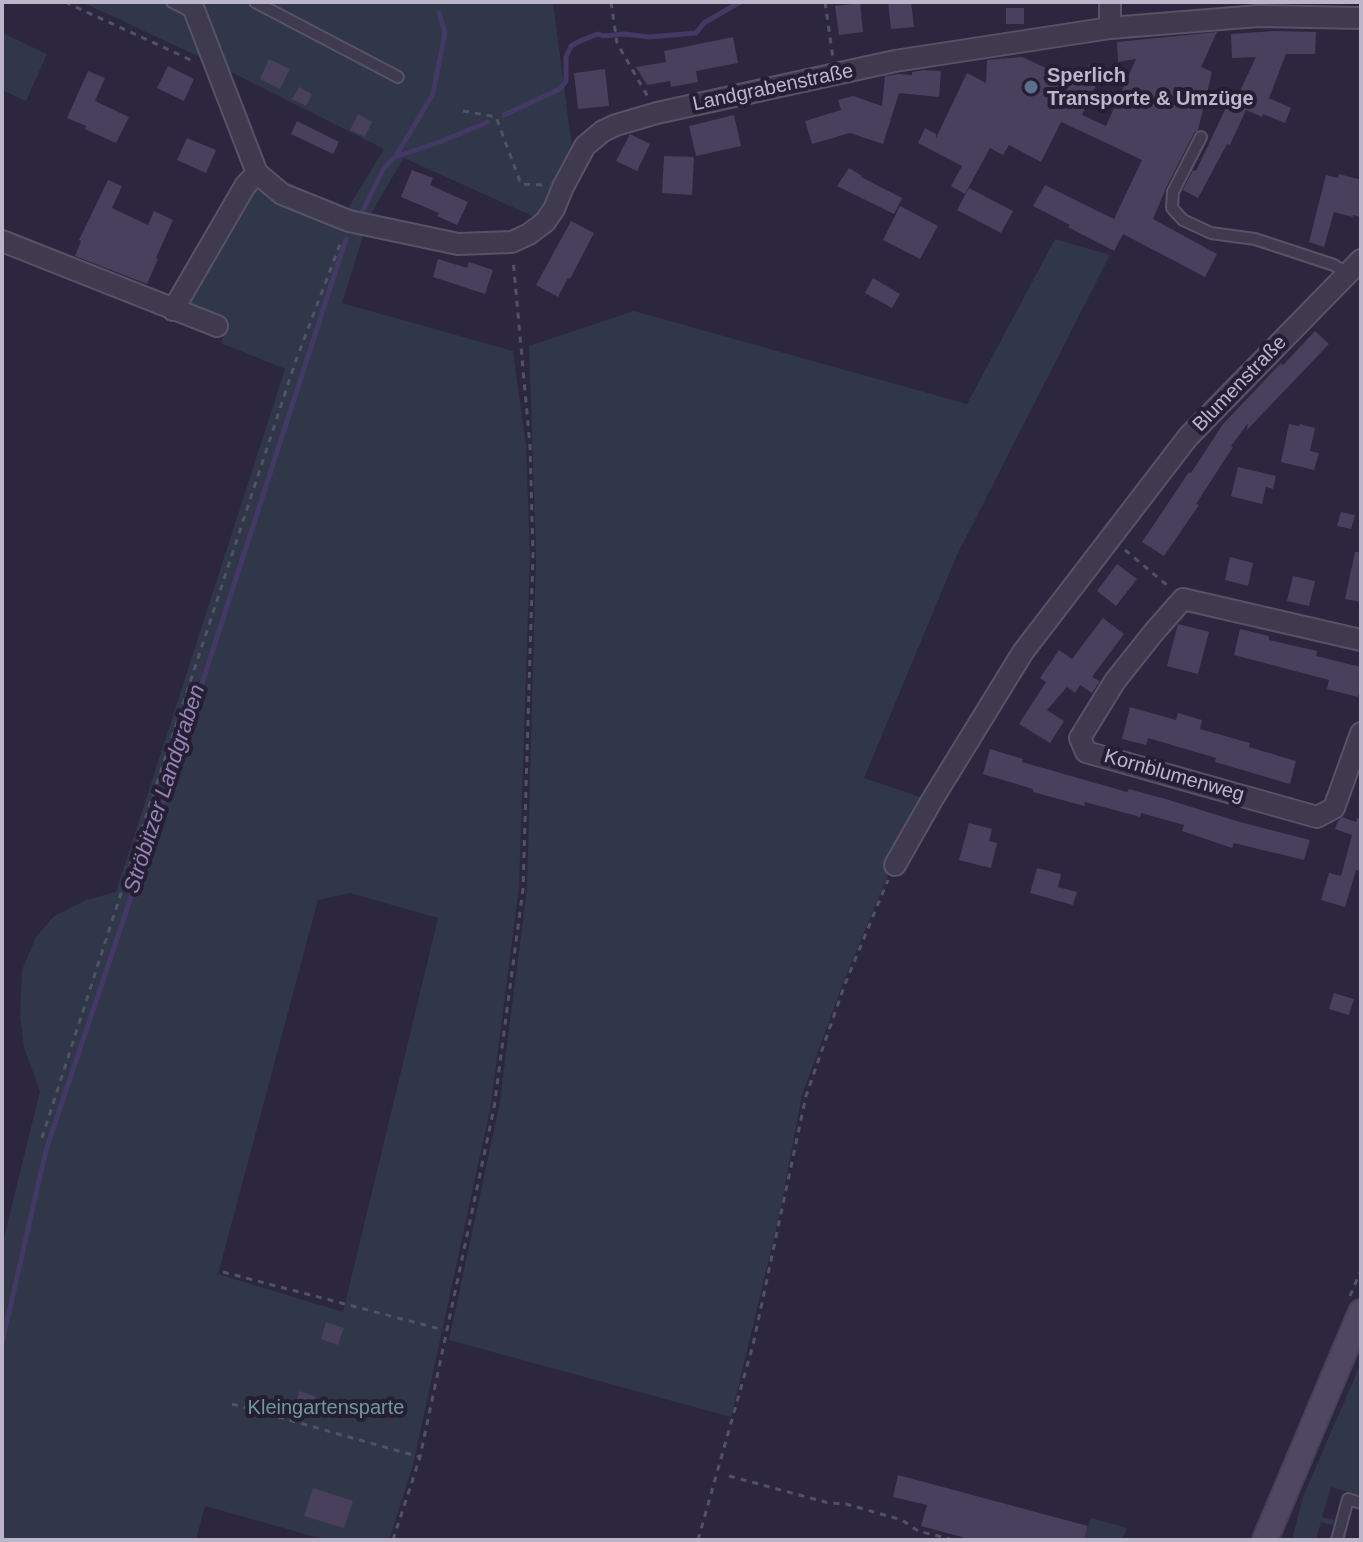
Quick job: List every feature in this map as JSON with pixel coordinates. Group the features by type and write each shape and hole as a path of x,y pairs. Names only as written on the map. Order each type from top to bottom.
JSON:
{"main road":[{"path":"1265,1540 1361,1312"}],"street":[{"path":"1110,2 1110,28"},
{"path":"173,310 245,186 257,173 214,70 193,8"},
{"name":"Landgrabenstraße","path":"257,173 282,194 349,221 458,244 512,242 545,222 585,146 616,125 657,113 895,61 1110,28 1258,16 1361,18"},
{"path":"2,241 217,326"},
{"name":"Blumenstraße","path":"895,865 1023,652 1188,437 1354,267"},
{"path":"1183,599 1361,640"},
{"name":"Kornblumenweg","path":"1183,599 1115,681 1080,738 1086,752 1317,817 1334,808 1357,759 1361,733"}],"lane":[{"path":"172,2 193,8"},
{"path":"255,2 398,77"},
{"path":"1201,137 1173,192 1172,208 1183,220 1211,233 1255,239 1334,265 1354,267"},
{"path":"1337,1540 1348,1499 1361,1503"}],"path":[{"path":"611,2 617,43 657,113"},
{"path":"825,2 835,75"},
{"path":"68,3 214,70"},
{"path":"463,111 496,117 521,184 563,187"},
{"path":"42,1138 295,363 349,221"},
{"path":"393,1540 420,1457 494,1108 523,889 533,554 530,446 512,242"},
{"path":"1111,538 1183,599"},
{"path":"698,1540 753,1345 806,1096 845,984 895,865"},
{"path":"223,1272 446,1331"},
{"path":"232,1404 420,1457"},
{"path":"729,1476 829,1503 846,1504 902,1520 918,1531 954,1540"}],"green space":[{"path":"82,2 553,2 573,156 541,220 404,158 367,220 347,210 384,149 219,66"},
{"path":"2,33 47,54 26,101 2,90"},
{"name":"Kleingartensparte","path":"254,186 277,202 365,230 342,303 513,351 526,445 530,554 519,888 491,1105 413,1465 389,1540 326,1540 205,1506 196,1540 2,1540 2,1246 40,1091 24,1048 20,1016 22,970 36,937 54,916 86,900 116,892 285,369 221,343 229,322 189,305","holes":["350,893 438,918 343,1312 218,1274 318,900"]},
{"path":"1055,239 1110,255 956,557 864,778 926,799 890,870 843,983 802,1095 779,1217 731,1417 449,1340 499,1107 527,889 536,554 529,346 634,311 967,404"},
{"path":"1361,1363 1361,1495 1331,1487 1322,1517 1335,1520 1333,1525 1321,1522 1316,1540 1292,1540 1303,1497"},
{"path":"1091,1518 1127,1528 1122,1540 1084,1540"}],"building":[{"path":"888,2 911,2 914,27 891,29"},
{"path":"860,3 863,32 839,35 835,6"},
{"path":"1006,8 1024,8 1024,24 1006,24"},
{"path":"1217,32 1201,67 1212,72 1198,130 1153,219 1217,254 1205,277 1123,234 1114,251 1033,206 1045,185 1114,219 1142,160 1100,140 1061,122 1041,162 1009,145 1003,155 990,148 965,194 951,186 962,166 918,143 925,128 936,134 936,138 967,73 986,83 987,60 1022,57 1068,78 1071,72 1083,77 1089,64 1103,70 1082,115 1106,126 1136,59 1118,62 1117,42"},
{"path":"1316,32 1315,54 1286,54 1269,98 1291,108 1285,123 1246,110 1230,145 1227,144 1198,198 1183,190 1193,170 1196,171 1232,95 1237,97 1256,57 1232,58 1231,34"},
{"path":"733,37 738,63 696,71 698,82 671,87 670,81 647,85 636,67 666,62 664,51"},
{"path":"269,59 290,69 280,89 260,79"},
{"path":"168,66 194,79 184,101 157,88"},
{"path":"605,69 609,106 578,109 574,73"},
{"path":"88,71 105,78 95,101 129,117 116,143 67,118"},
{"path":"941,71 939,97 899,93 883,144 850,133 812,144 805,121 841,110 838,100 853,96 882,106 885,76 912,75 912,72"},
{"path":"299,87 312,94 306,106 292,99"},
{"path":"358,114 372,122 365,137 350,130"},
{"path":"734,115 741,146 696,156 689,126"},
{"path":"297,121 339,142 333,154 291,134"},
{"path":"630,134 650,144 637,171 616,161"},
{"path":"187,138 216,150 206,173 177,160"},
{"path":"664,156 694,157 692,195 662,193"},
{"path":"849,168 902,198 894,214 837,186"},
{"path":"412,170 433,178 430,185 468,202 457,225 437,216 439,213 401,197"},
{"path":"1339,174 1361,180 1361,217 1334,212 1324,247 1309,242 1326,175 1338,178"},
{"path":"108,180 122,186 112,208 148,225 154,211 173,220 147,284 75,256 79,240"},
{"path":"969,188 1013,211 1001,233 957,210"},
{"path":"900,206 938,226 920,259 883,240"},
{"path":"571,221 594,233 558,297 536,285"},
{"path":"438,259 467,268 469,262 493,270 485,294 433,277"},
{"path":"873,278 900,294 892,308 865,293"},
{"path":"1315,331 1329,344 1247,430 1248,423 1164,556 1142,542 1223,424"},
{"path":"1289,424 1315,428 1310,451 1319,453 1314,470 1281,462"},
{"path":"1238,467 1276,476 1273,489 1266,487 1262,504 1231,496"},
{"path":"1341,512 1355,515 1351,529 1337,526"},
{"path":"1355,552 1361,552 1361,602 1345,599"},
{"path":"1230,557 1253,563 1248,586 1225,580"},
{"path":"1117,564 1137,579 1116,606 1097,591"},
{"path":"1293,576 1315,581 1309,606 1287,601"},
{"path":"1103,618 1124,634 1092,677 1100,681 1092,693 1080,685 1075,693 1067,687 1047,710 1064,721 1050,743 1019,724 1046,682 1040,678 1059,650 1072,659"},
{"path":"1178,624 1209,632 1198,674 1167,666"},
{"path":"1240,629 1269,636 1269,640 1317,651 1316,656 1361,667 1358,697 1327,689 1329,680 1234,655"},
{"path":"1130,707 1176,720 1178,713 1202,720 1200,729 1250,743 1249,747 1296,761 1290,784 1148,738 1146,745 1122,739"},
{"path":"990,749 1023,759 1022,762 1127,792 1129,789 1310,840 1304,860 1234,843 1232,848 1182,831 1184,825 1141,813 1140,817 1033,792 1033,789 983,774"},
{"path":"1342,817 1356,822 1357,818 1361,819 1361,871 1356,870 1345,907 1321,900 1329,873 1341,876 1352,835 1335,829"},
{"path":"969,823 992,829 989,841 997,843 991,868 959,860"},
{"path":"1037,868 1061,874 1058,887 1077,892 1073,905 1030,893"},
{"path":"1334,993 1354,999 1349,1015 1329,1009"},
{"path":"326,1322 344,1328 338,1345 321,1339"},
{"path":"300,1391 316,1397 309,1416 293,1410"},
{"path":"898,1475 1088,1526 1084,1540 973,1540 921,1526 927,1505 893,1497"},
{"path":"313,1488 353,1501 344,1528 304,1516"}],"waterway":[{"name":"Ströbitzer Landgraben","path":"504,115 560,89 566,81 566,57 571,46 580,41 598,34 649,37 696,33 704,23 740,2"},
{"path":"396,156 433,94 445,32 439,13"},
{"name":"Ströbitzer Landgraben","path":"361,214 384,168 395,157 488,122"},
{"name":"Ströbitzer Landgraben","path":"2,1343 46,1150 184,739 346,239"}],"place":[{"name":"Sperlich Transporte & Umzüge","path":"1031,87"}]}
